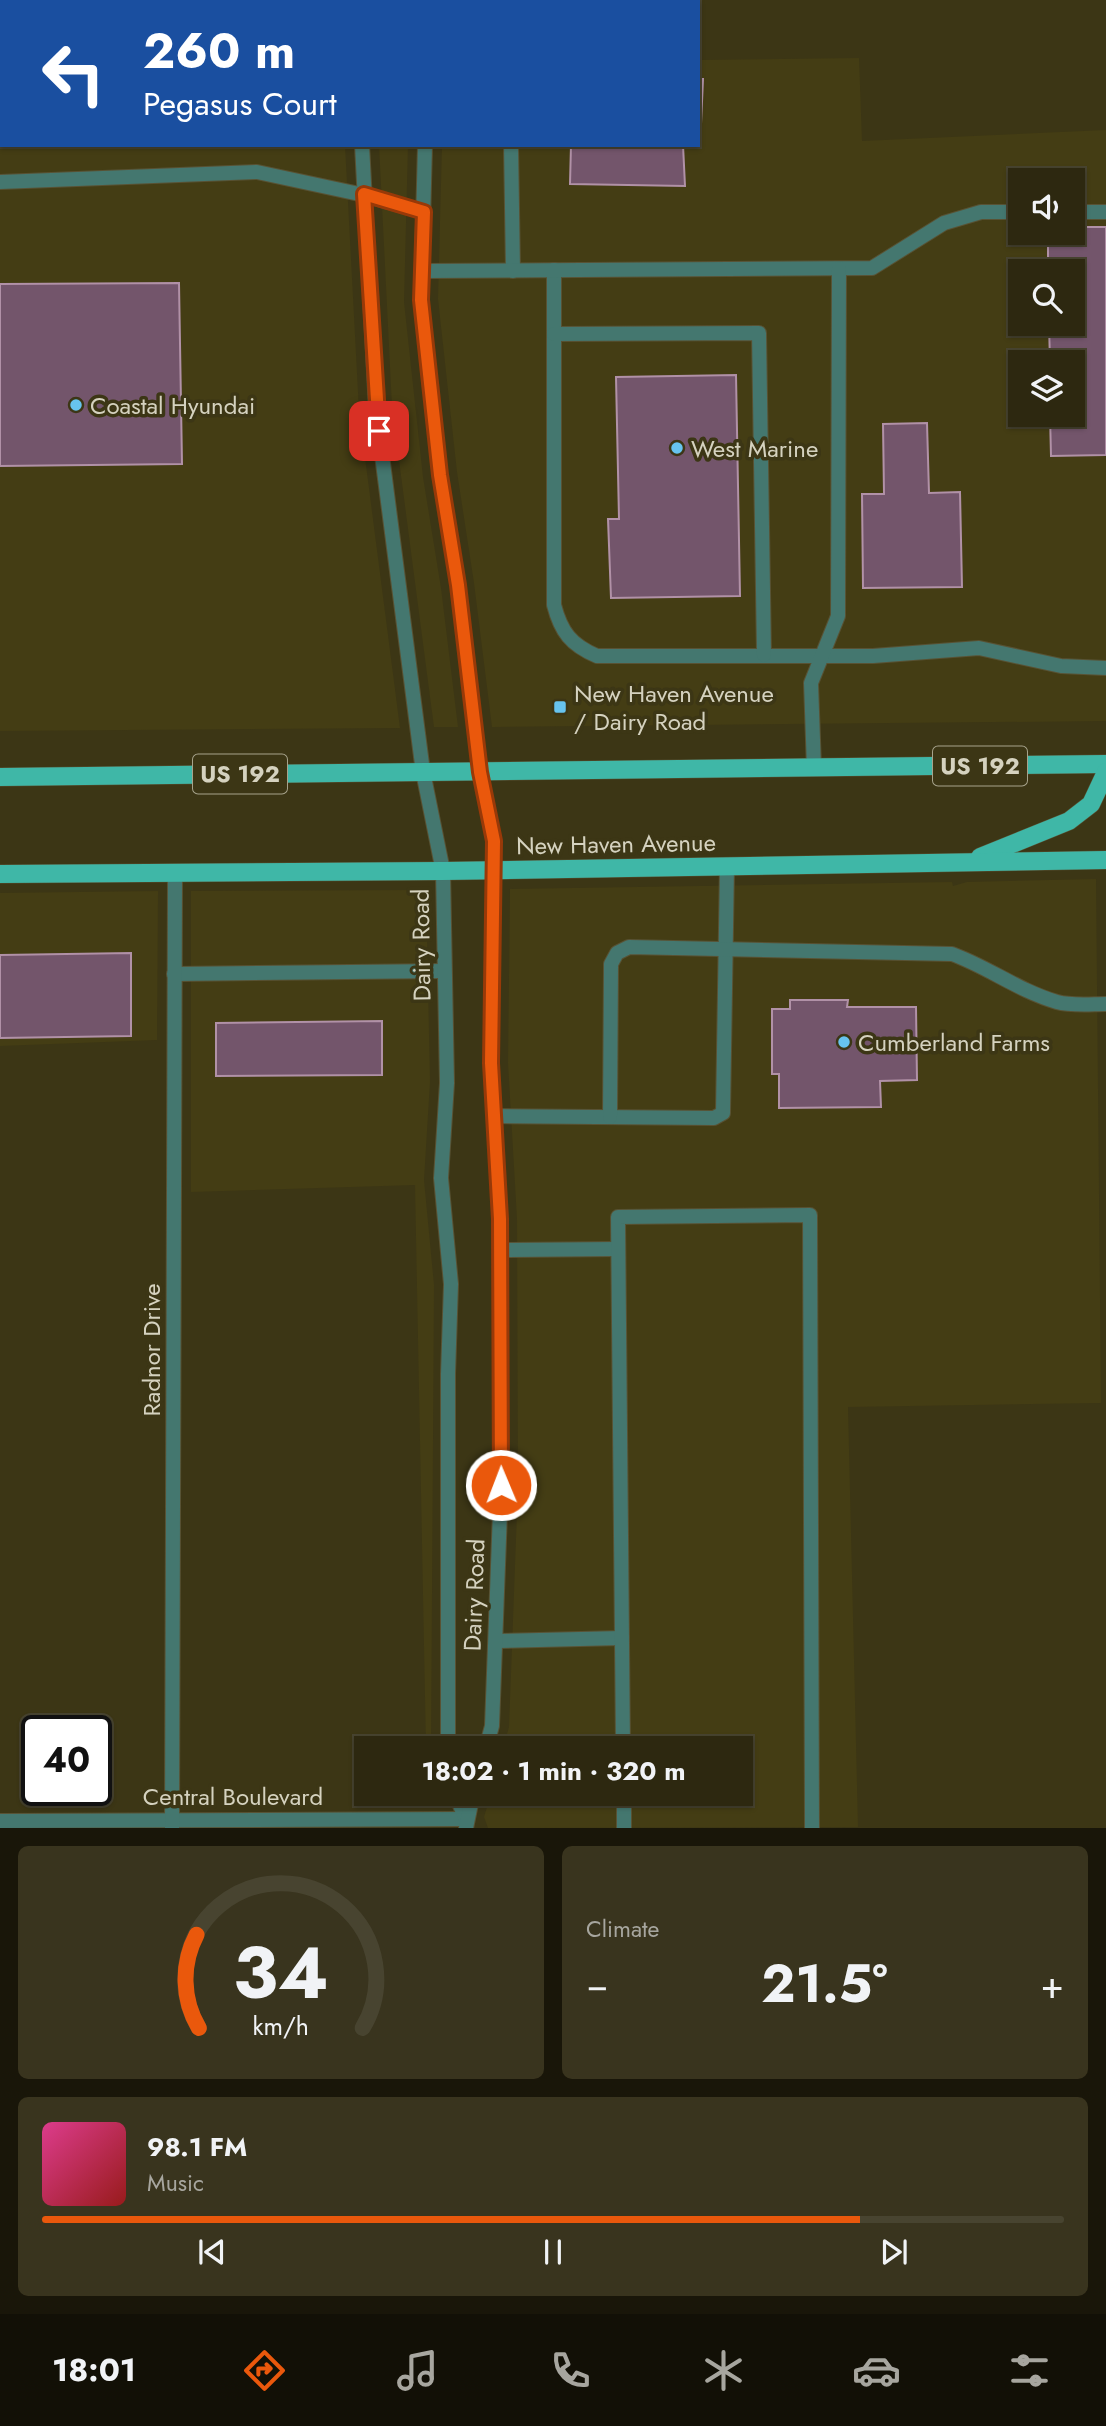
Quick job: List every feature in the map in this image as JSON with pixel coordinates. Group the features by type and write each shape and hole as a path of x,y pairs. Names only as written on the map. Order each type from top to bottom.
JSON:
{"main road":[{"name":"US 192","path":"0,777 1106,764"},
{"path":"964,863 1069,821 1091,804 1106,772"},
{"name":"New Haven Avenue","path":"0,874 443,871 1106,860"}],"street":[{"name":"Dairy Road","path":"362,147 376,409 423,772 443,871 447,1083 441,1178 451,1284 448,1387 448,1736"},
{"name":"Dairy Road","path":"425,147 421,300 440,475 458,585 480,772 494,841 491,1063 500,1250 501,1485 496,1641 489,1736"},
{"path":"511,147 513,271"},
{"path":"0,182 257,172 364,194 424,212"},
{"path":"422,271 872,268 944,223 981,212 1008,212"},
{"path":"1085,212 1106,212"},
{"path":"814,768 811,683 838,616 839,269"},
{"path":"554,270 554,605 561,630 578,648 597,656 873,656 979,648 1050,665 1106,668"},
{"path":"554,334 758,333 764,655"},
{"path":"494,1115 714,1118 723,1113 727,866"},
{"name":"Radnor Drive","path":"172,1823 174,872"},
{"path":"610,1117 611,964 617,953 629,947 952,954 985,966 1020,988 1059,1003 1106,1004"},
{"path":"174,974 444,971"},
{"path":"623,1736 618,1217 810,1215 812,1828"},
{"path":"500,1250 618,1249"},
{"path":"496,1641 622,1638"},
{"path":"460,1806 466,1823"},
{"path":"624,1806 624,1828"},
{"name":"Central Boulevard","path":"0,1821 466,1823"}],"shaded area":[{"path":"859,58 862,141 1106,130 1106,721 492,727 457,472 438,299 442,147 700,147 700,60"},
{"path":"0,147 345,147 359,411 400,728 0,731"},
{"path":"379,147 408,147 404,302 423,477 441,588 458,727 434,727 392,407"},
{"path":"1096,879 1101,1403 848,1407 858,1827 488,1828 484,1817 487,1806 753,1806 753,1736 506,1736 509,1727 518,1485 517,1219 508,1063 510,889 952,882 953,886 967,882"},
{"path":"426,890 430,1082 424,1180 434,1285 431,1736 426,1736 415,1185 191,1192 191,891"},
{"path":"158,891 157,1040 0,1046 0,893"}],"building":[{"path":"700,79 703,79 701,124"},
{"path":"571,147 683,147 685,186 570,184"},
{"path":"1085,227 1106,227 1106,455 1051,456 1050,427 1085,427 1085,350 1050,350 1049,336 1085,336 1085,259 1048,259 1048,245 1085,245"},
{"path":"179,283 182,464 0,466 0,284"},
{"name":"West Marine","path":"736,375 740,596 611,598 608,519 619,519 616,377"},
{"path":"927,423 929,493 960,492 962,587 863,588 862,494 884,494 883,424"},
{"path":"131,953 131,1036 0,1038 0,955"},
{"name":"Cumberland Farms","path":"790,1000 848,1000 847,1007 916,1007 917,1080 880,1081 881,1107 779,1108 779,1074 772,1074 772,1009 790,1009"},
{"path":"382,1021 382,1075 216,1076 216,1023"}],"place":[{"name":"Coastal Hyundai","path":"76,405"},
{"name":"West Marine","path":"677,448"},
{"name":"New Haven Avenue / Dairy Road","path":"560,707"},
{"name":"Cumberland Farms","path":"844,1042"}],"route":[{"path":"379,431 364,194 424,212 421,300 440,475 458,585 480,772 494,841 491,1063 500,1219 501,1485"}]}
